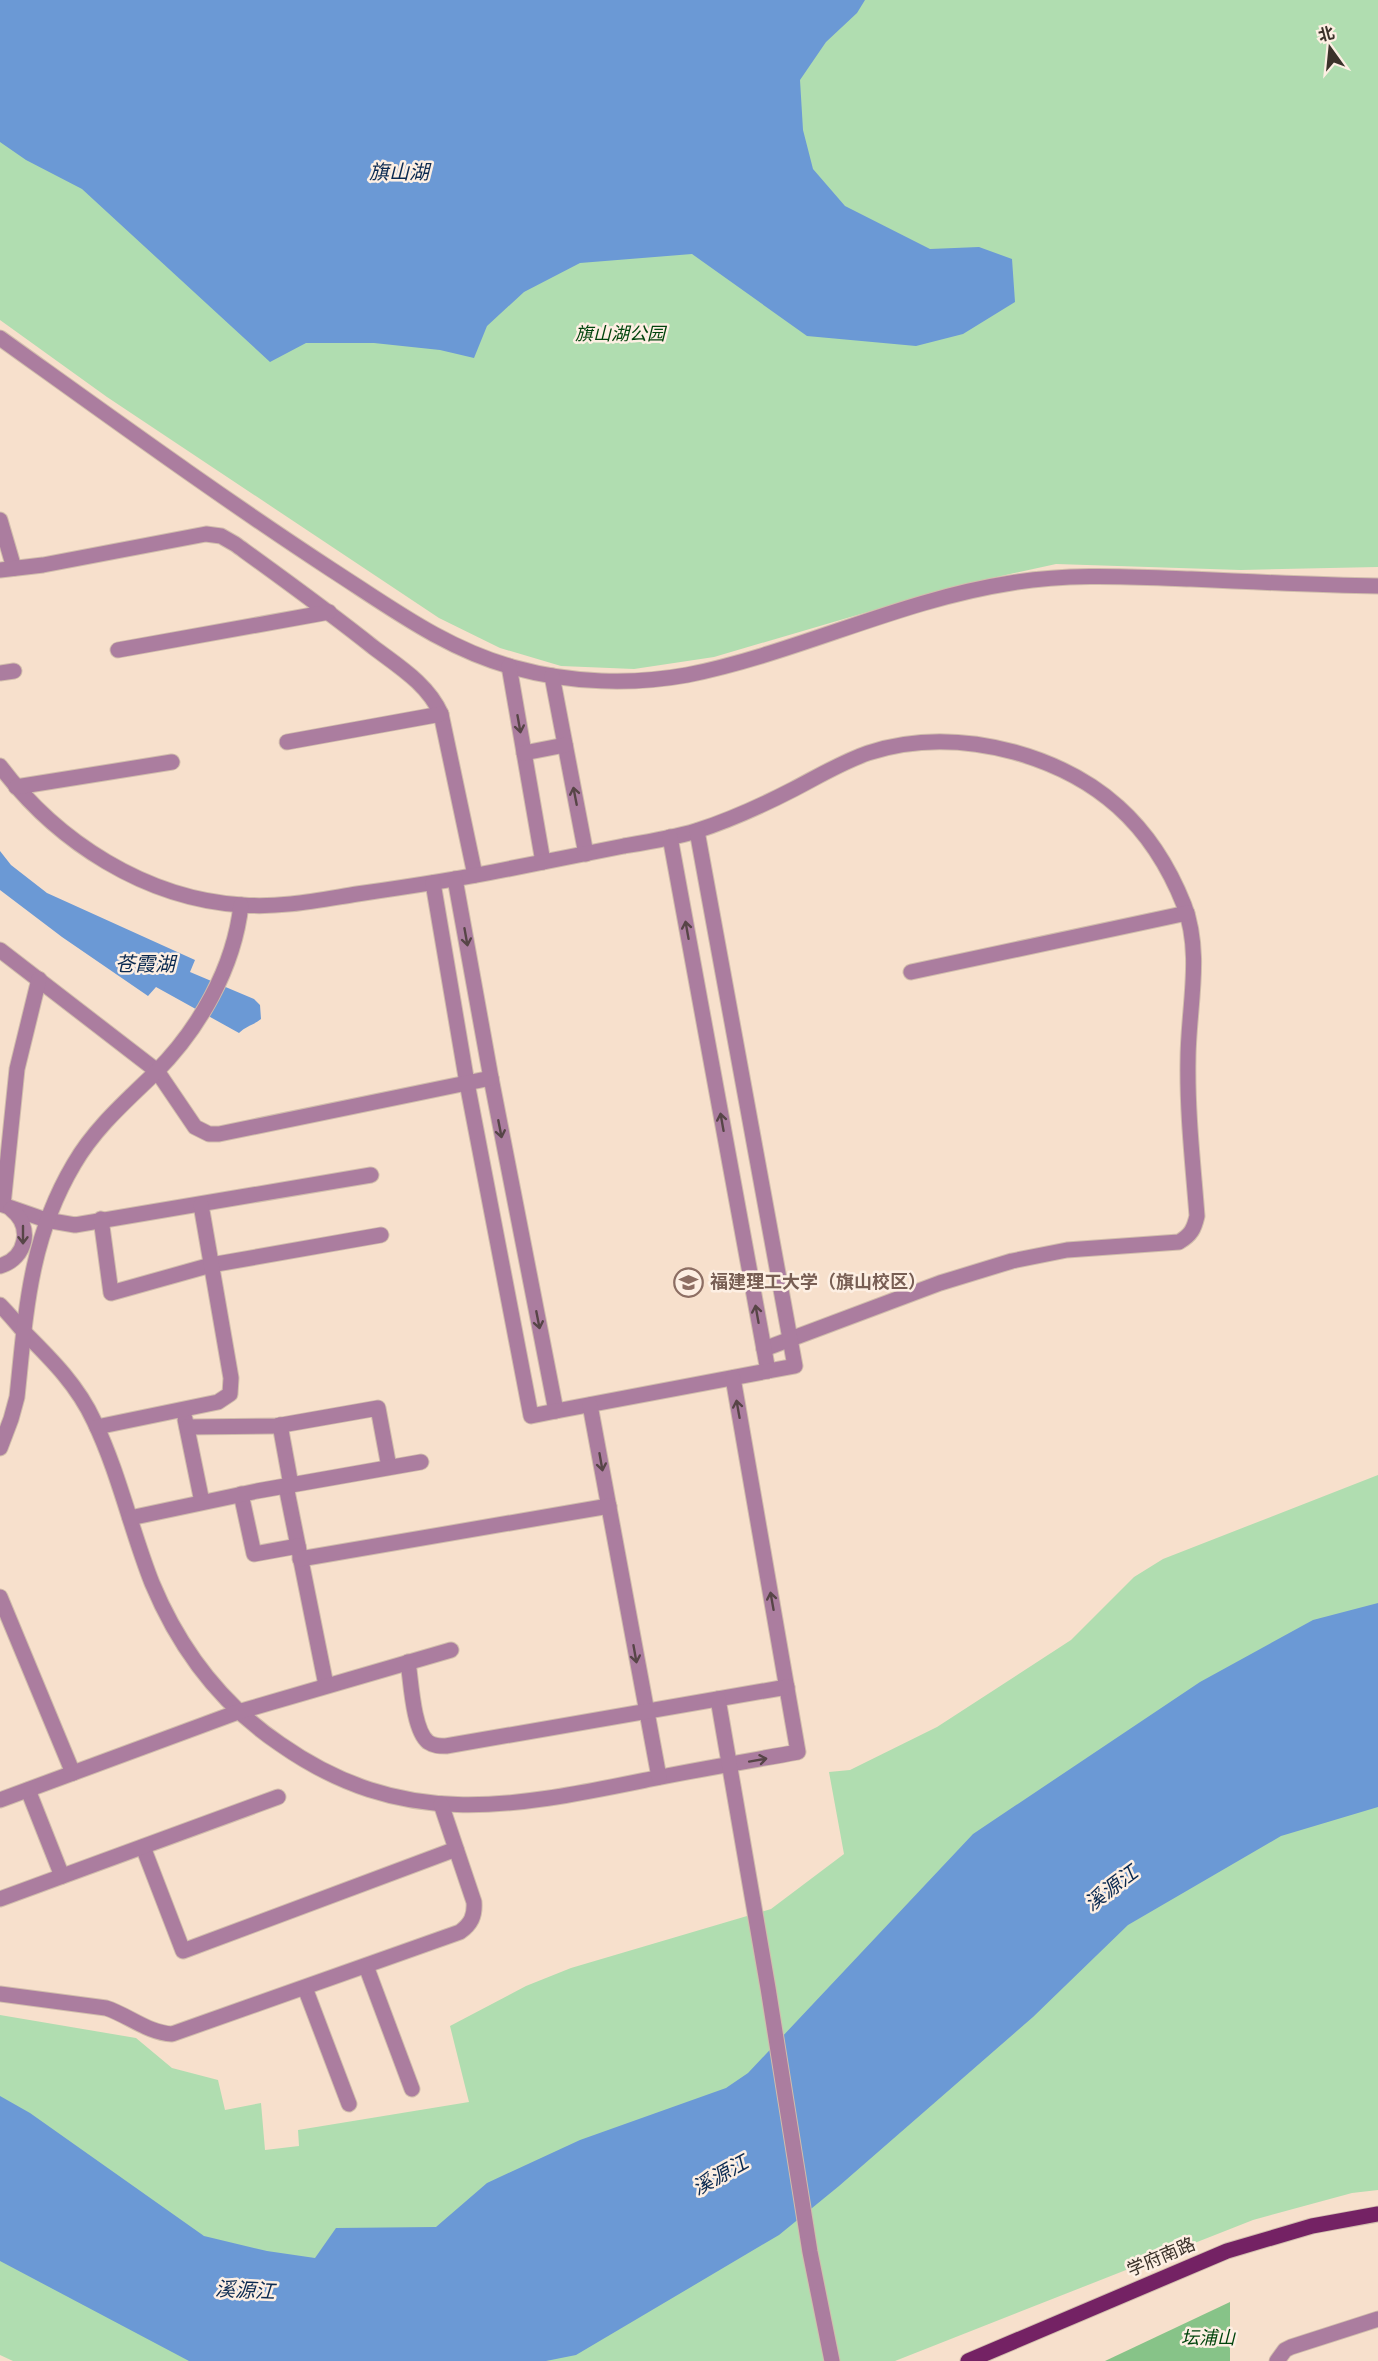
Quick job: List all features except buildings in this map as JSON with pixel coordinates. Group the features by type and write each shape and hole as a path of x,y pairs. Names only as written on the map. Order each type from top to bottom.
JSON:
{"main road":[{"name":"学府南路","path":"968,2361 1227,2251 1311,2226 1378,2214"}],"street":[{"path":"0,338 265,527 418,626 466,652 509,666 552,676 600,681 684,675 951,596 1035,579 1118,576 1378,586"},
{"path":"0,520 7,569 43,565 214,534 236,544 329,612 421,685 436,702 441,714 476,875"},
{"path":"118,650 329,612"},
{"path":"509,666 543,862"},
{"path":"552,676 586,854"},
{"path":"287,742 441,714"},
{"path":"0,766 39,812 72,840 109,863 154,885 194,897 241,905 316,901 433,883 696,831 755,808 871,752 910,743 971,742 1041,759 1065,769 1115,802 1152,844 1169,871 1187,914 1194,970 1188,1090 1197,1216 1189,1236 1179,1242 1167,1244 1067,1250 1001,1264 940,1283 764,1349"},
{"path":"524,753 565,745"},
{"path":"16,787 172,762"},
{"path":"433,883 467,1083 531,1416 795,1366 696,831"},
{"path":"670,837 768,1371"},
{"path":"455,879 490,1078 556,1411"},
{"path":"0,1448 17,1397 34,1258 46,1220 73,1165 97,1130 157,1071 193,1028 211,998 231,949 241,905"},
{"path":"911,972 1187,914"},
{"path":"0,950 157,1071 188,1119 195,1127 209,1134 219,1134 490,1078"},
{"path":"2,1205 17,1069 39,980"},
{"path":"2,1205 46,1220 75,1225 371,1175"},
{"path":"0,1266 15,1258 22,1249 25,1239 20,1218 13,1210 2,1205"},
{"path":"97,1427 184,1410 225,1399 230,1394 232,1387 201,1205"},
{"path":"100,1219 111,1293 211,1265 381,1235"},
{"path":"0,1305 66,1377 83,1399 114,1469 151,1580 176,1632 205,1675 238,1712 289,1750 341,1779 389,1795 441,1804 478,1806 531,1802 798,1752 733,1378"},
{"path":"590,1405 659,1778"},
{"path":"187,1427 280,1425 378,1408 389,1467"},
{"path":"184,1410 202,1502"},
{"path":"280,1425 299,1553 326,1685"},
{"path":"130,1518 242,1494 421,1462"},
{"path":"242,1494 254,1554 299,1553 609,1506"},
{"path":"0,1597 73,1773"},
{"path":"0,1800 238,1712 451,1650"},
{"path":"408,1662 420,1731 429,1743 437,1746 787,1687"},
{"path":"718,1699 768,1988 810,2252 832,2361"},
{"path":"28,1790 62,1876"},
{"path":"0,1899 278,1797"},
{"path":"0,1994 106,2008 162,2034 172,2034 460,1932 468,1927 475,1911 474,1902 441,1804"},
{"path":"143,1847 183,1951 456,1849"},
{"path":"366,1966 412,2089"},
{"path":"305,1988 349,2104"},
{"path":"1277,2361 1285,2350 1291,2347 1378,2319"}],"green space":[{"name":"旗山湖公园","path":"0,0 1378,0 1378,567 1241,570 1056,564 956,586 714,657 634,669 561,666 500,648 439,618 107,397 0,320"},
{"path":"1378,1475 1378,2190 1352,2193 1253,2220 895,2361 13,2361 0,2355 0,2015 136,2038 172,2068 218,2080 225,2110 261,2103 265,2150 299,2146 298,2130 469,2102 450,2026 526,1986 571,1968 771,1909 844,1854 829,1772 850,1770 937,1727 1071,1640 1134,1577 1163,1559"},
{"name":"坛浦山","path":"1230,2302 1230,2361 1105,2361"}],"water":[{"name":"旗山湖","path":"0,0 865,0 857,13 826,42 800,80 803,130 813,169 845,206 930,249 979,247 1012,259 1015,302 963,334 916,346 807,336 692,254 580,263 524,292 487,326 474,358 440,350 374,343 306,343 270,362 82,189 26,160 0,142"},
{"name":"苍霞湖","path":"0,851 11,865 47,893 195,960 190,972 254,999 260,1005 261,1019 239,1033 156,987 148,996 62,937 0,890"},
{"name":"溪源江","path":"1378,1603 1378,1807 1281,1836 1128,1925 1033,2017 839,2186 779,2235 576,2355 546,2361 189,2361 0,2261 0,2096 30,2113 204,2236 267,2251 315,2258 336,2228 436,2227 487,2183 580,2140 726,2088 748,2073 973,1834 1200,1682 1313,1620"}],"place":[{"name":"福建理工大学（旗山校区）","path":"689,1282"}]}
